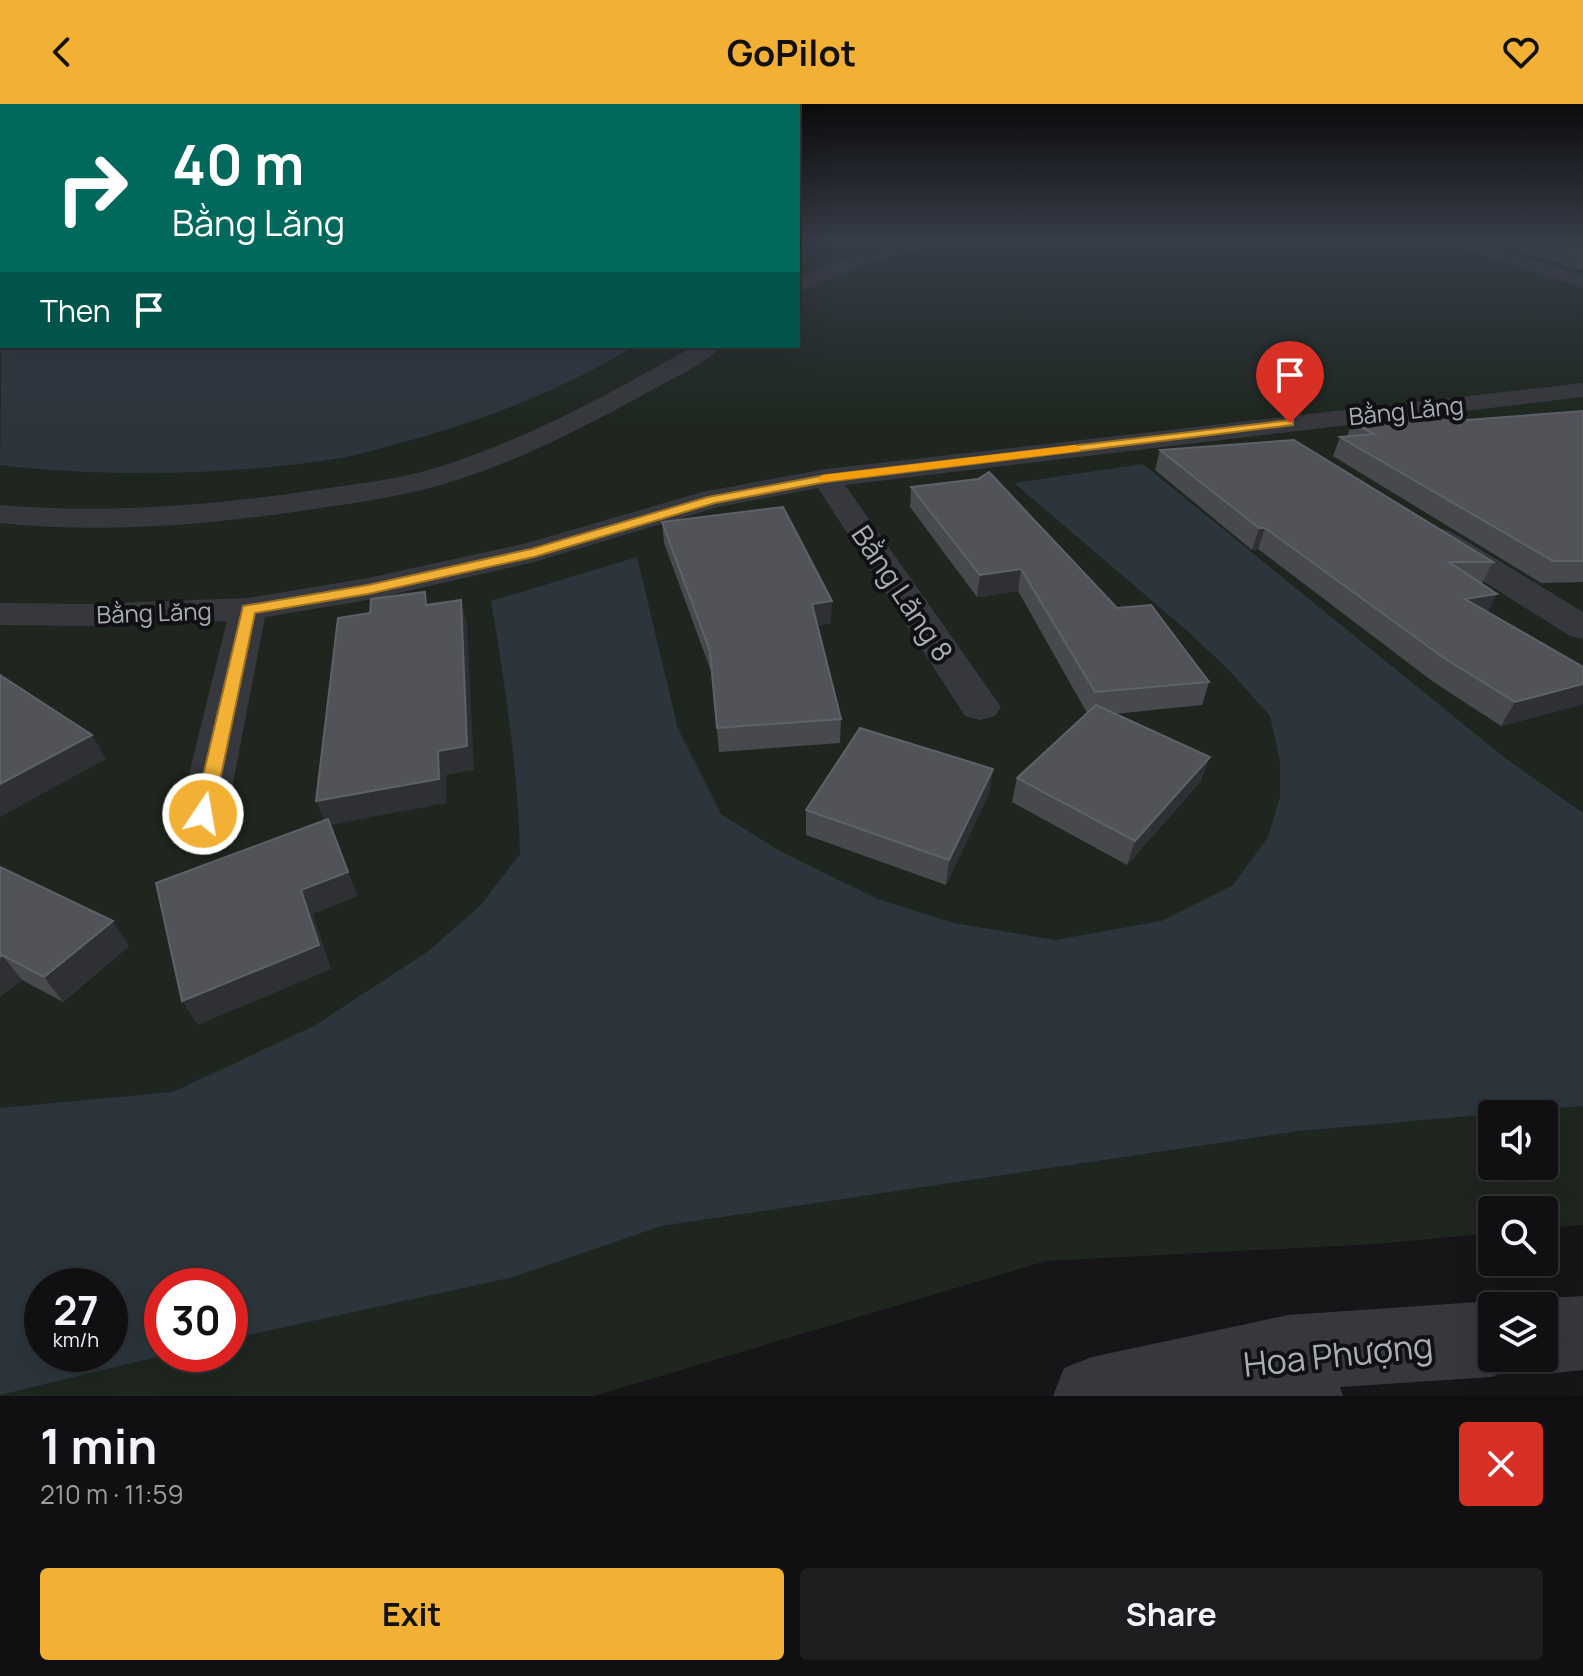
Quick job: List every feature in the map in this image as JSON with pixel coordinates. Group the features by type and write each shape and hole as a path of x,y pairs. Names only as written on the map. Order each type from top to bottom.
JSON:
{"street":[{"path":"0,514 131,521 261,508 368,492 459,470 528,442 706,348"},
{"name":"Bằng Lăng","path":"0,614 87,615 248,609 368,589 534,552 713,499 826,478 1583,390"},
{"path":"1260,426 1304,454"},
{"name":"Bằng Lăng 8","path":"826,478 980,707"},
{"path":"1410,520 1583,628"},
{"path":"203,814 248,609"},
{"path":"1558,1335 1583,1333"},
{"name":"Hoa Phượng","path":"1092,1396 1296,1374 1478,1342"}],"shaded area":[{"path":"800,301 1583,301 1583,1225 1558,1227 1558,1196 1478,1196 1478,1234 1376,1244 1046,1261 594,1396 0,1396 0,348 800,348"},
{"path":"2,348 631,348 579,377 521,403 462,425 341,458 257,468 170,473 84,472 0,465"},
{"path":"1143,464 1505,758 1583,813 1583,1106 1558,1108 1558,1100 1478,1100 1478,1115 1298,1131 661,1226 513,1277 248,1335 248,1268 144,1268 144,1360 128,1364 128,1268 24,1268 24,1372 95,1372 0,1395 0,1108 173,1092 314,1026 427,952 480,906 520,854 514,758 491,601 637,557 678,729 721,814 778,850 878,899 954,923 1055,940 1161,921 1233,885 1268,837 1280,797 1280,761 1270,716 1228,669 1014,483"}],"building":[{"path":"1583,411 1583,561 1553,561 1340,437 1374,434 1352,422 1433,412 1453,421"},
{"path":"1294,440 1493,562 1449,562 1497,594 1465,599 1583,667 1583,684 1515,702 1444,658 1265,528 1259,528 1160,450"},
{"path":"989,472 1117,608 1151,605 1209,682 1095,692 1021,569 980,575 911,487 978,479"},
{"path":"783,507 832,601 812,604 841,719 717,728 710,651 662,522"},
{"path":"425,592 426,605 461,600 467,746 438,751 439,779 316,801 338,618 370,613 371,599"},
{"path":"0,675 92,735 0,784"},
{"path":"1096,705 1210,757 1135,841 1017,778"},
{"path":"860,728 993,769 949,860 806,810"},
{"path":"328,819 348,872 301,890 319,945 182,1001 156,883"},
{"path":"0,867 113,921 44,977 2,955 0,957"}],"slow traffic":[{"path":"823,479 1075,448"}],"route":[{"path":"203,814 248,609 368,589 534,552 713,499 826,478 1290,423"}]}
